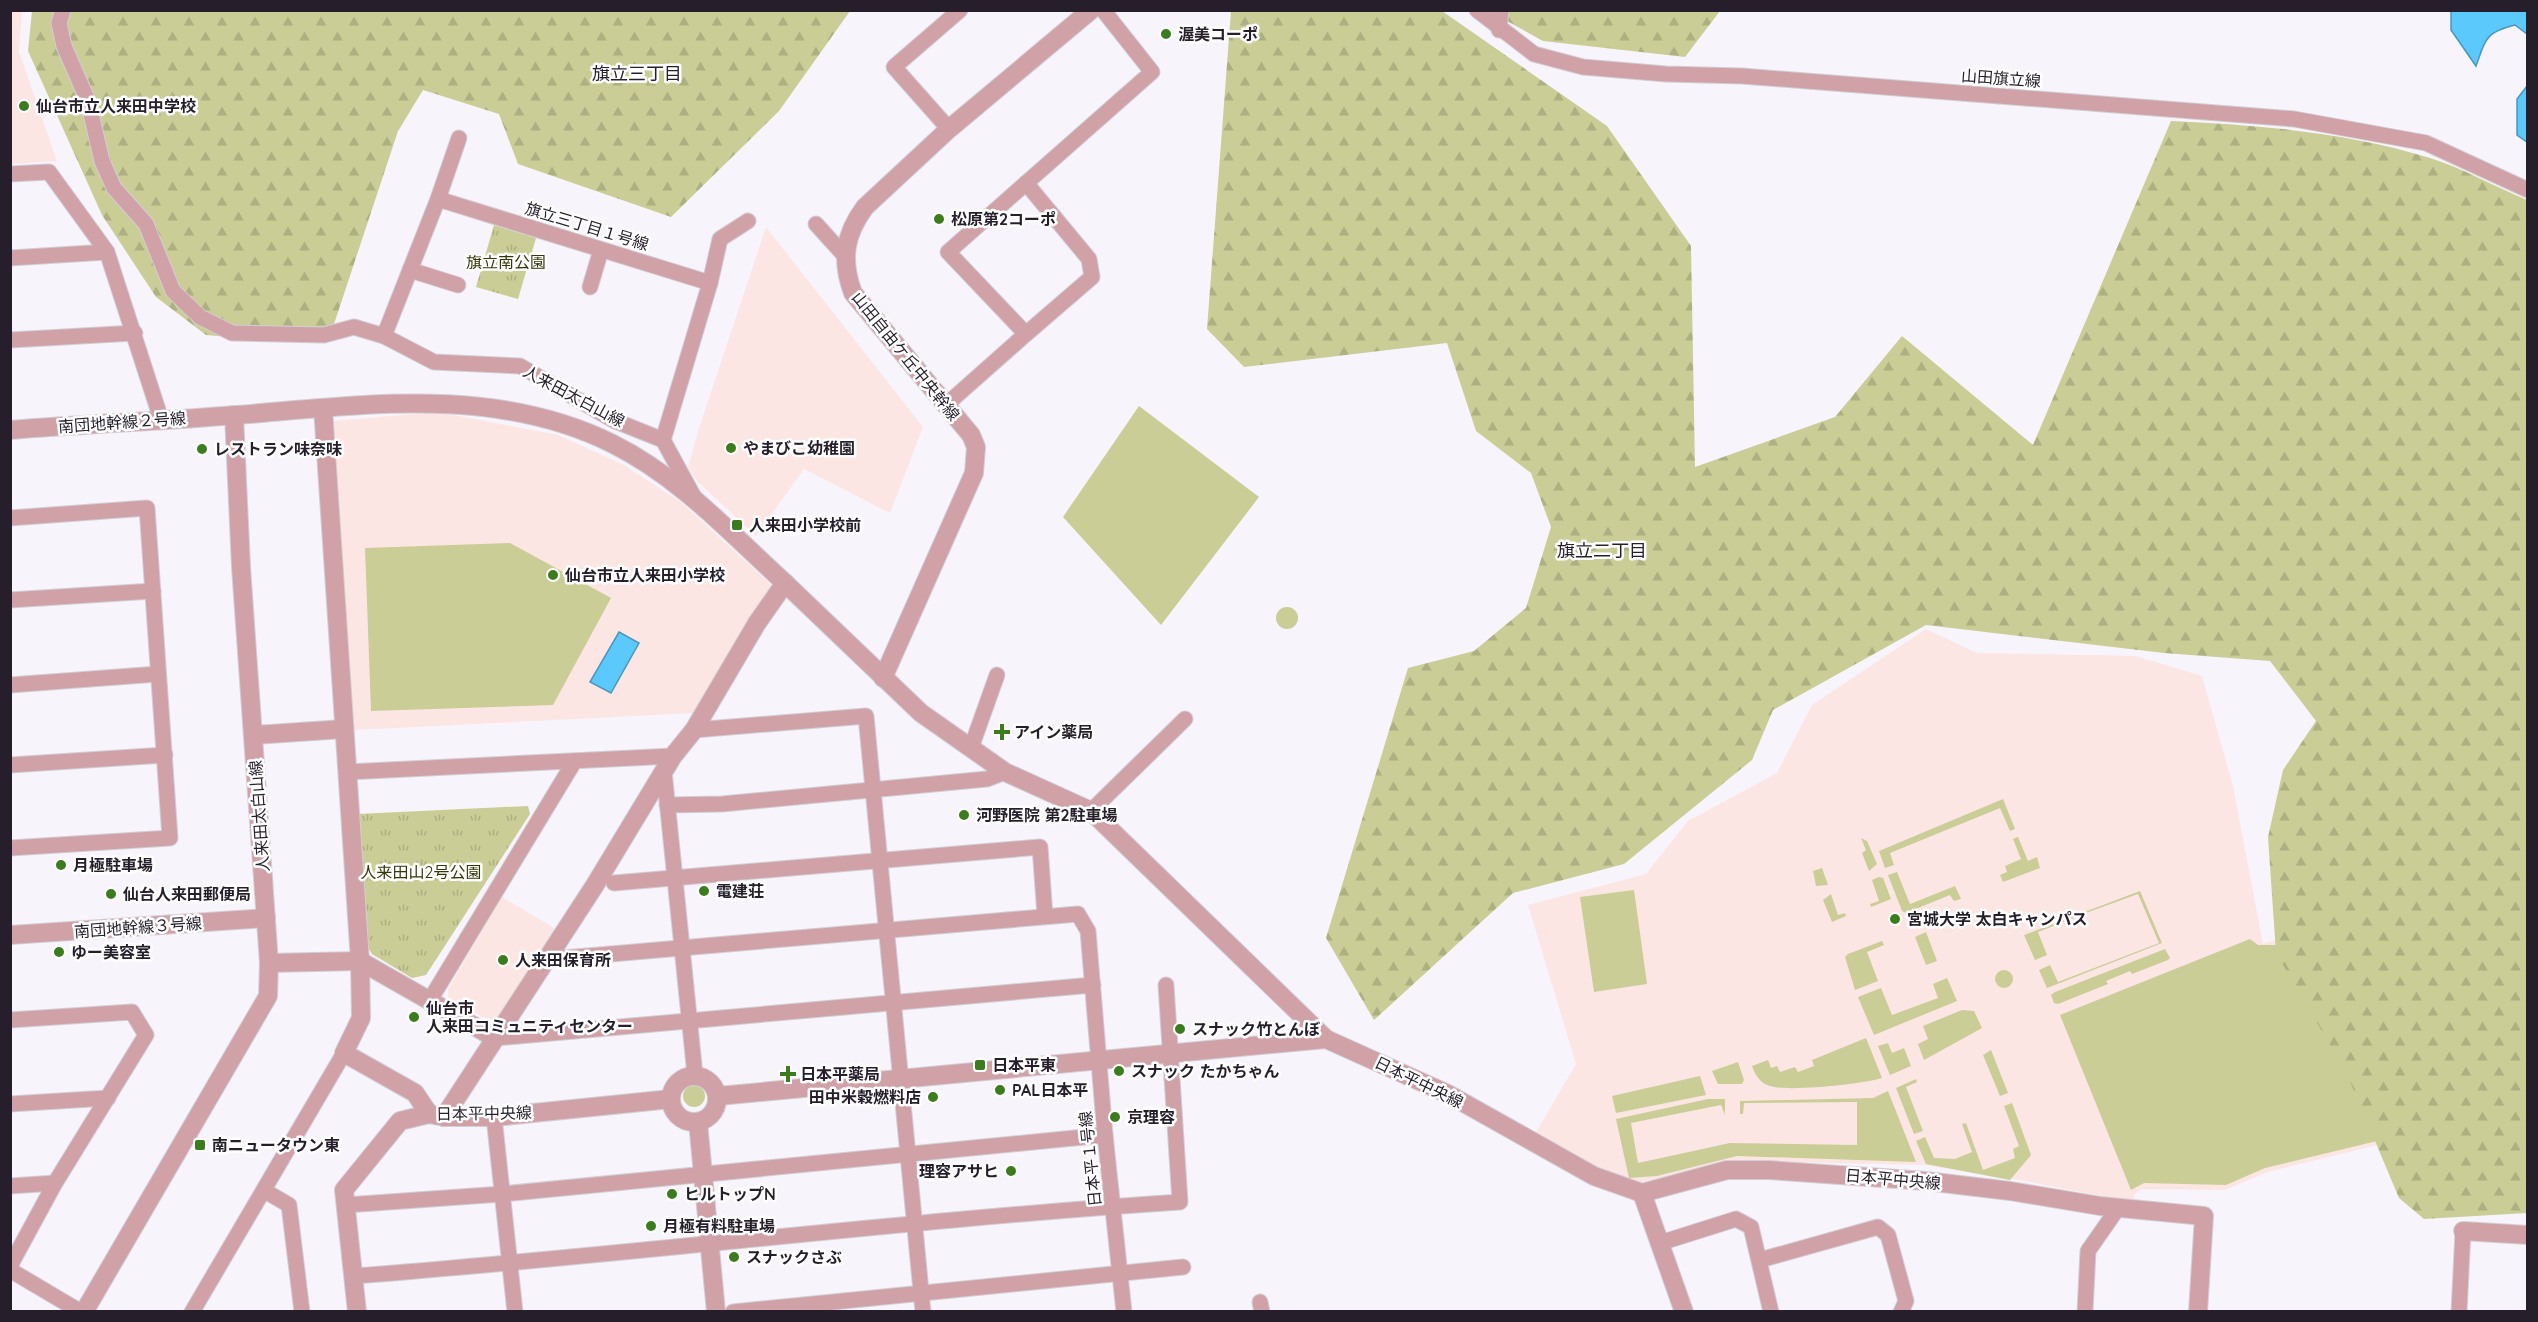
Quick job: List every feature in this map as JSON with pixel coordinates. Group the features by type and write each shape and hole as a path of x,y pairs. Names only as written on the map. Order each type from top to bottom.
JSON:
{"street":[{"name":"人来田太白山線","path":"63,10 59,23 64,46 88,101 102,160 114,188 146,224 173,291 200,317 232,333 324,335 354,327 384,336 434,362 520,366 613,420 663,440"},
{"path":"949,129 894,67 960,10"},
{"name":"山田自由ケ丘中央幹線","path":"883,678 974,473 976,447 971,435 947,404 853,293 846,276 844,255 855,220 865,207 949,129 1091,10"},
{"path":"1026,334 948,252 1152,72 1103,10"},
{"name":"山田旗立線","path":"1477,10 1499,30 1534,54 1583,67 1666,74 1742,76 2294,119 2426,143 2528,190"},
{"path":"1499,30 1501,10"},
{"path":"384,336 438,199 459,138"},
{"path":"10,174 49,172 107,252 161,419"},
{"path":"947,404 1092,277 1089,259 1026,183"},
{"name":"旗立三丁目１号線","path":"438,199 710,283"},
{"path":"694,497 663,440 710,283 720,239 748,222"},
{"path":"816,224 844,255"},
{"path":"590,287 601,249"},
{"path":"10,258 107,252"},
{"path":"410,270 458,285"},
{"path":"10,340 135,333"},
{"name":"南団地幹線２号線","path":"10,430 417,402 491,407 572,426 612,444 651,465 694,497 921,713 1005,772 1091,811 1326,1039"},
{"path":"192,1311 265,1191 362,1018 323,408"},
{"name":"人来田太白山線","path":"83,1311 268,996 269,963 241,567 234,415"},
{"path":"10,518 147,508 170,838 10,848"},
{"path":"344,1053 415,1093 437,1116 495,1038 595,885 668,763 694,730 757,623 785,583"},
{"path":"10,600 153,591"},
{"path":"10,685 158,674"},
{"path":"971,748 997,675"},
{"path":"694,730 867,716 923,1311"},
{"path":"1091,811 1185,719"},
{"path":"254,735 344,729"},
{"path":"10,765 165,754"},
{"path":"347,772 574,762 668,763"},
{"path":"430,1000 574,762"},
{"path":"668,763 667,805 673,880 695,1075"},
{"path":"667,805 722,804 987,779 1005,772"},
{"path":"564,958 1045,916 1040,847 673,880 614,883"},
{"name":"日本平１号線","path":"1045,916 1078,914 1088,931 1105,1135 1124,1311"},
{"name":"南団地幹線３号線","path":"10,935 266,918"},
{"path":"269,963 360,961 495,1038 1093,985"},
{"path":"354,1276 509,1264 915,1222 1180,1202 1166,985"},
{"path":"10,1020 132,1012 146,1035 54,1183 10,1268 83,1311"},
{"path":"718,1096 900,1077 1170,1056 1326,1039"},
{"name":"日本平中央線","path":"1326,1039 1448,1094 1594,1176 1642,1193 1727,1170 1768,1170 1926,1181 2010,1191 2100,1206 2204,1216 2198,1311"},
{"path":"695,1075 708,1079 718,1096 715,1110 698,1122 682,1119 676,1114 671,1099 675,1084 687,1076 695,1075"},
{"path":"10,1104 108,1098"},
{"name":"日本平中央線","path":"357,1311 344,1190 400,1121 437,1116 494,1117 671,1099"},
{"path":"494,1117 515,1311"},
{"path":"698,1122 716,1311"},
{"path":"346,1205 502,1194 1105,1135"},
{"path":"10,1186 54,1183"},
{"path":"265,1191 289,1205 302,1311"},
{"path":"1642,1193 1684,1311"},
{"path":"2085,1311 2088,1251 2118,1208"},
{"path":"1660,1243 1736,1219 1751,1227 1771,1311"},
{"path":"1760,1260 1878,1227 1888,1235 1906,1301 1901,1311"},
{"path":"2459,1311 2463,1231 2528,1235"},
{"path":"733,1311 1184,1267"},
{"path":"290,1311 301,1295"}],"shaded area":[{"name":"仙台市立人来田中学校","path":"11,10 22,11 19,52 57,161 11,164"},
{"path":"766,227 923,427 890,513 804,469 756,536 697,481 688,468 699,428"},
{"name":"仙台市立人来田小学校","path":"438,412 558,435 622,464 681,502 768,582 773,588 696,713 353,730 333,421"},
{"name":"宮城大学 太白キャンパス","path":"1926,629 1977,653 2136,656 2202,676 2233,786 2263,944 2294,934 2398,1140 2268,1172 2225,1190 2142,1189 2133,1195 2136,1203 2025,1181 1924,1165 1732,1161 1633,1184 1592,1168 1535,1134 1576,1064 1528,905 1646,874 1688,821 1777,773 1812,705"},
{"name":"人来田保育所","path":"502,897 559,931 499,1020 491,1022 448,997 448,989"}],"green space":[{"path":"32,11 850,11 779,111 671,217 518,164 499,114 423,90 398,131 334,324 275,341 206,335 156,297 102,215 28,51"},
{"path":"1231,11 1442,11 1607,126 1691,246 1695,467 1835,417 1902,336 2033,445 2171,121 2302,131 2399,149 2442,162 2527,200 2527,1213 2424,1219 2399,1198 2346,1072 2276,953 2268,837 2283,770 2316,721 2270,661 2164,653 1926,625 1773,710 1752,760 1624,864 1513,893 1374,1020 1326,938 1408,668 1474,651 1526,608 1551,527 1531,473 1476,431 1447,343 1244,367 1207,329"},
{"path":"1508,11 1720,11 1685,57 1543,41 1507,21"},
{"name":"旗立南公園","path":"494,225 536,238 518,299 476,287"},
{"path":"1139,406 1259,497 1161,625 1063,517"},
{"path":"510,543 611,598 553,705 371,711 365,548"},
{"path":"1287,607 1295,610 1298,618 1295,626 1287,629 1279,626 1276,618 1279,610"},
{"path":"2003,799 2015,829 2010,831 2000,808 1890,853 1894,865 1885,868 1879,851"},
{"name":"人来田山2号公園","path":"528,806 530,814 426,975 412,978 372,954 365,943 357,814"},
{"path":"2018,837 2028,861 2037,857 2040,868 2003,882 2000,875 2007,872 2005,866 2021,859 2013,839"},
{"path":"1861,838 1867,841 1877,864 1869,871 1862,853 1866,850"},
{"path":"1822,868 1828,885 1816,886 1813,871"},
{"path":"1897,872 1910,904 1955,886 1961,899 1954,901 1950,895 1906,913 1902,911 1888,875"},
{"path":"1883,878 1891,899 1871,907 1870,904 1879,901 1872,880"},
{"path":"1634,890 1647,984 1594,992 1580,897"},
{"path":"2140,891 2162,943 2047,988 2039,970 2050,965 2058,982 2159,943 2138,894 2082,913"},
{"path":"1831,894 1838,915 1845,913 1846,916 1832,922 1823,900"},
{"path":"2074,916 2074,918 2038,932 2047,955 2035,960 2024,935"},
{"path":"1926,932 1937,961 1926,965 1915,937"},
{"path":"2250,939 2258,945 2285,945 2381,1140 2265,1168 2226,1185 2144,1183 2131,1190 2060,1015"},
{"path":"1882,941 1884,945 1867,952 1878,981 1855,990 1845,957"},
{"path":"2165,949 2170,958 2168,960 2132,974 2130,971 2106,981 2108,984 2058,1004 2054,1003 2051,995 2055,992"},
{"path":"2004,970 2010,973 2013,979 2010,985 2004,988 1998,985 1995,979 1998,973"},
{"path":"1947,978 1957,1001 1874,1035 1858,997 1881,988 1892,1015 1938,998 1933,984"},
{"path":"1962,1010 1974,1011 1982,1028 1924,1060 1918,1044 1928,1039 1923,1026"},
{"path":"1866,1038 1882,1078 1859,1083 1779,1088 1766,1085 1761,1081 1752,1066 1768,1060 1771,1068 1777,1066 1780,1072 1795,1067 1798,1072 1814,1066 1812,1060"},
{"path":"1888,1043 1892,1053 1904,1048 1911,1066 1890,1075 1878,1046"},
{"path":"1991,1050 2008,1093 2000,1096 1983,1055"},
{"path":"1738,1062 1744,1080 1742,1084 1718,1084 1712,1071"},
{"path":"1700,1076 1706,1095 1616,1113 1612,1096"},
{"path":"1916,1079 1917,1082 1906,1087 1923,1131 1914,1134 1896,1088"},
{"path":"694,1085 702,1088 705,1096 702,1104 694,1107 686,1104 683,1096 686,1088"},
{"path":"1888,1091 1916,1162 1737,1156 1657,1176 1629,1178 1616,1119 1708,1099 1725,1099 1725,1115 1721,1105 1631,1123 1638,1163 1730,1143 1857,1145 1857,1102 1744,1103 1743,1114 1740,1114 1740,1101 1873,1098"},
{"path":"2012,1103 2031,1155 2010,1180 1926,1164 1916,1141 1925,1137 1934,1158 1955,1159 1972,1152 1962,1124 1966,1123 1983,1170 2015,1158 2013,1149 2019,1146 2004,1106"}],"water":[{"path":"2451,11 2527,11 2527,34 2515,25 2498,30 2488,38 2476,66 2451,30"},
{"path":"2527,86 2527,142 2517,135 2517,99"},
{"path":"619,632 639,643 611,693 590,682"}],"place":[{"name":"渥美コーポ","path":"1166,34"},
{"name":"仙台市立人来田中学校","path":"24,106"},
{"name":"松原第2コーポ","path":"939,219"},
{"name":"やまびこ幼稚園","path":"731,448"},
{"name":"レストラン味奈味","path":"202,449"},
{"name":"人来田小学校前","path":"737,525"},
{"name":"仙台市立人来田小学校","path":"553,575"},
{"name":"アイン薬局","path":"1002,732"},
{"name":"河野医院 第2駐車場","path":"964,815"},
{"name":"月極駐車場","path":"61,865"},
{"name":"電建荘","path":"704,891"},
{"name":"仙台人来田郵便局","path":"111,894"},
{"name":"宮城大学 太白キャンパス","path":"1895,919"},
{"name":"ゆー美容室","path":"59,952"},
{"name":"人来田保育所","path":"503,960"},
{"name":"仙台市 人来田コミュニティセンター","path":"414,1017"},
{"name":"スナック竹とんぼ","path":"1180,1029"},
{"name":"日本平東","path":"980,1065"},
{"name":"スナック たかちゃん","path":"1119,1071"},
{"name":"日本平薬局","path":"788,1074"},
{"name":"PAL日本平","path":"1000,1090"},
{"name":"田中米穀燃料店","path":"933,1097"},
{"name":"京理容","path":"1115,1117"},
{"name":"南ニュータウン東","path":"200,1145"},
{"name":"理容アサヒ","path":"1011,1171"},
{"name":"ヒルトップN","path":"672,1194"},
{"name":"月極有料駐車場","path":"651,1226"},
{"name":"スナックさぶ","path":"734,1257"}],"district":[{"name":"旗立三丁目","path":"637,73"},
{"name":"旗立二丁目","path":"1602,550"}]}
